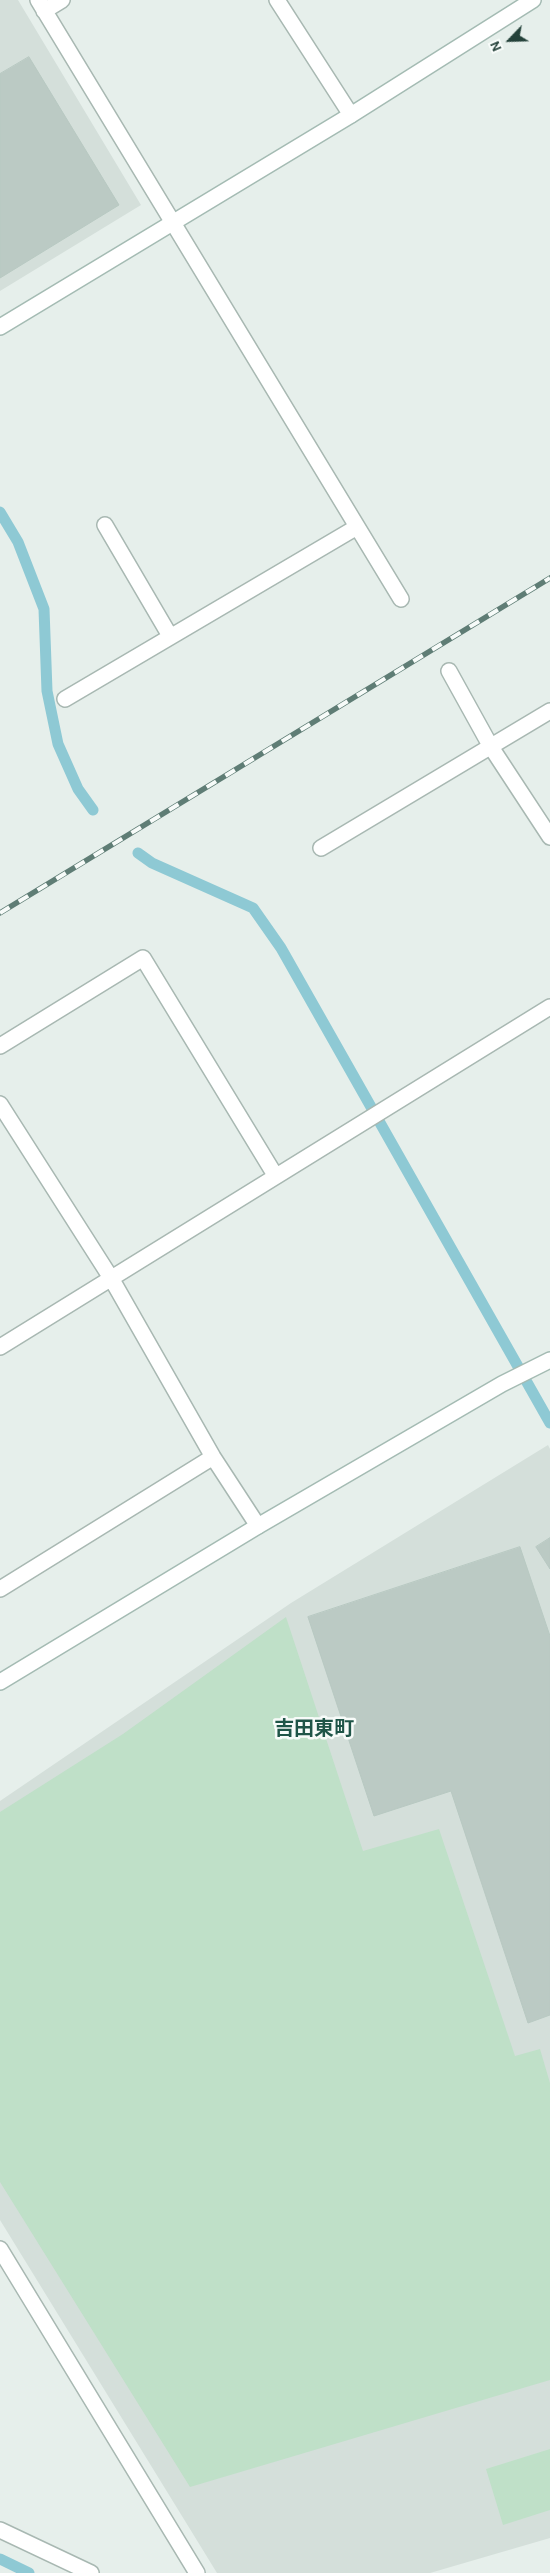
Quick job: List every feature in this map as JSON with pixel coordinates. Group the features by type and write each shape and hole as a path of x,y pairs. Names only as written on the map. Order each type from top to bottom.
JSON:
{"street":[{"path":"62,0 41,5 401,599"},
{"path":"277,0 351,115"},
{"path":"0,327 172,221 351,115 533,0"},
{"path":"105,525 170,636"},
{"path":"65,699 357,527"},
{"path":"449,671 491,746 550,837"},
{"path":"321,848 550,711"},
{"path":"0,1046 143,958 275,1175"},
{"path":"0,1347 275,1175 550,1007"},
{"path":"0,1104 111,1278 213,1457 258,1526"},
{"path":"0,1682 258,1526 502,1384 550,1360"},
{"path":"0,1590 213,1457"},
{"path":"0,2249 197,2573"},
{"path":"0,2530 91,2573"}],"shaded area":[{"path":"0,0 18,0 141,205 0,291"},
{"path":"548,1445 550,1449 550,2538 430,2573 217,2573 0,2220 0,1801 291,1603"}],"green space":[{"path":"286,1617 363,1851 439,1829 515,2056 540,2049 550,2083 550,2380 190,2487 0,2182 0,1812 123,1734"},
{"path":"550,2449 550,2510 503,2525 486,2469"}],"building":[{"path":"29,57 119,205 0,278 0,74"},
{"path":"550,1538 550,1569 536,1547"},
{"path":"520,1547 550,1636 550,2015 528,2023 451,1791 374,1816 308,1617"}],"waterway":[{"path":"0,512 18,542 44,609 47,691 58,744 78,789 93,810"},
{"path":"138,853 152,863 253,908 281,948 550,1423"},
{"path":"0,2559 29,2573"}],"railway":[{"path":"0,913 550,578"}],"district":[{"name":"吉田東町","path":"314,1729"}]}
